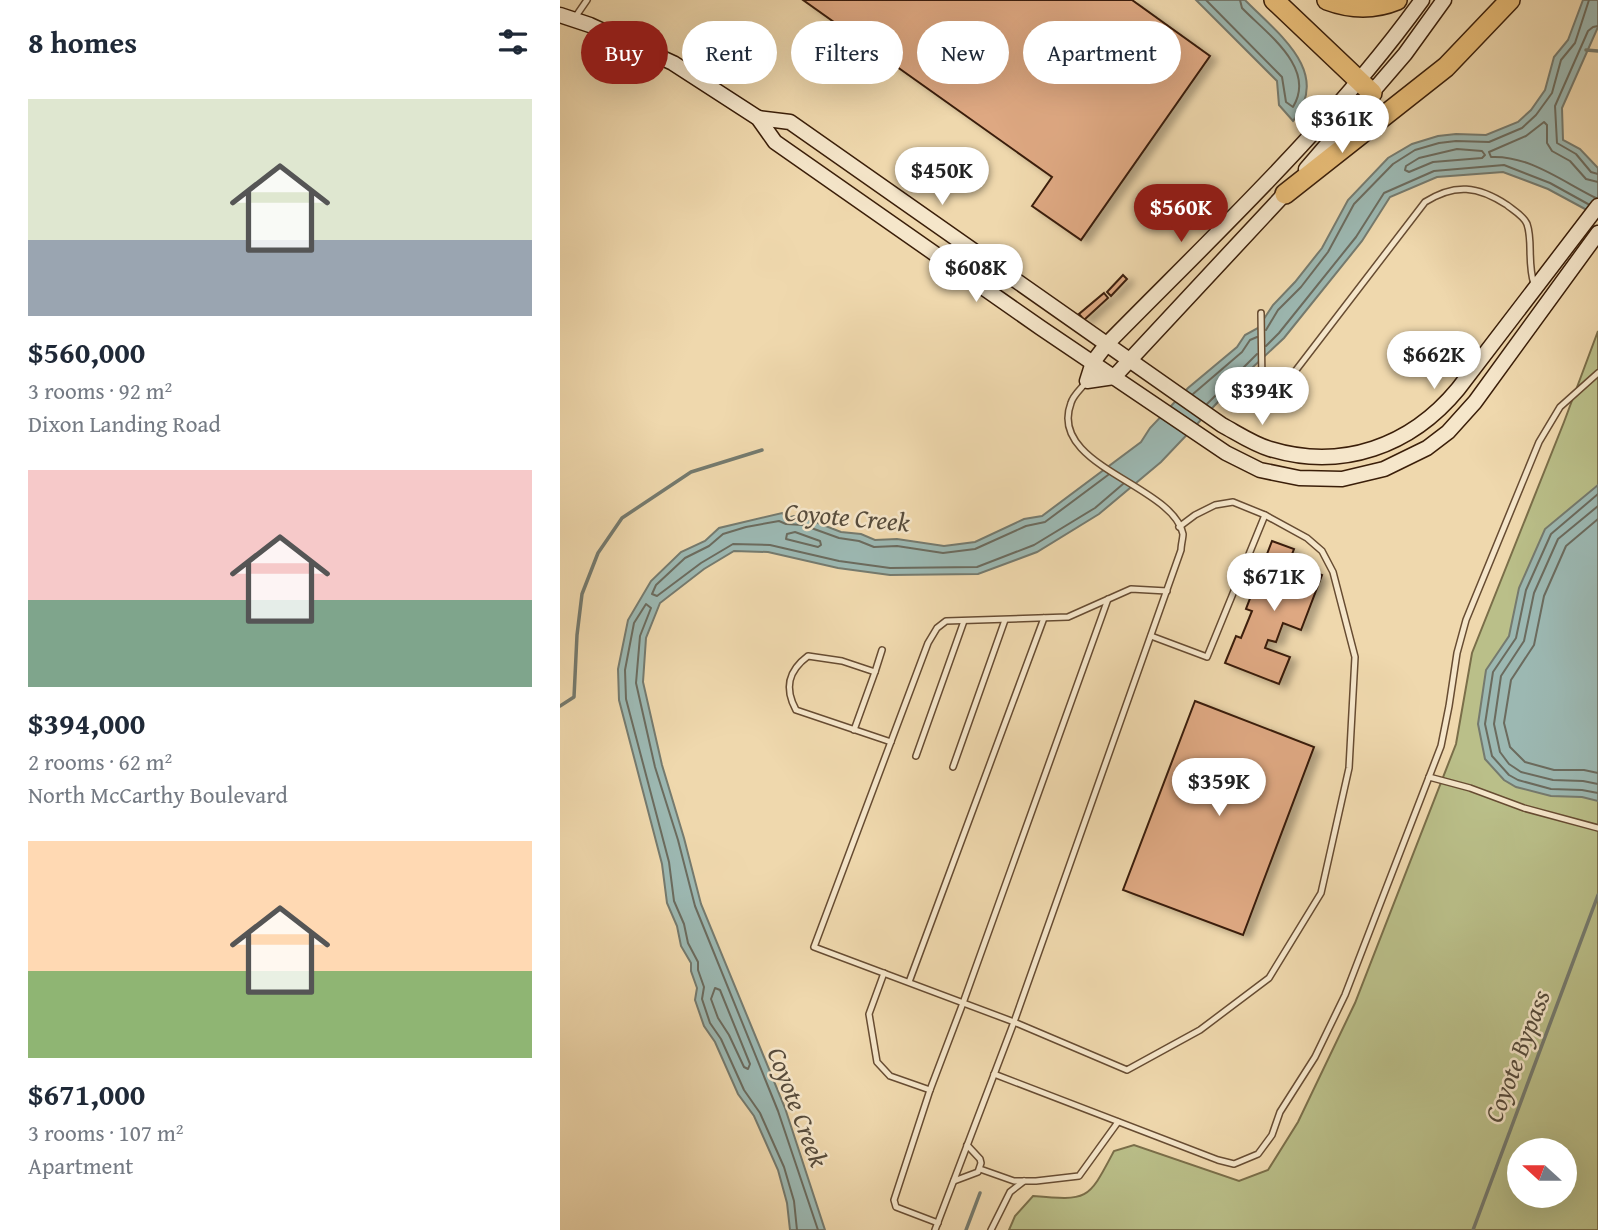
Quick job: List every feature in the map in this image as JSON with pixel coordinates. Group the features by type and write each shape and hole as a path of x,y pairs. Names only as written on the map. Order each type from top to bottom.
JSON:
{"highway":[{"path":"1274,0 1364,87"},
{"path":"1327,0 1356,8 1386,5 1397,0"},
{"path":"1286,194 1446,67 1510,0"}],"main road":[{"path":"1422,0 1364,87 1286,194 1114,377 1087,382 1093,362 1106,345 1305,142 1364,87 1405,54 1444,0"},
{"path":"567,17 673,63 758,118 775,142 1208,441 1260,470 1299,478 1342,479 1363,475 1405,460 1427,448 1460,420 1598,233"},
{"path":"758,118 790,122 1222,425 1252,442 1301,455 1340,456 1376,448 1415,430 1445,405 1598,206"},
{"path":"1445,405 1460,420"}],"lane":[{"path":"567,17 587,0"},
{"path":"1261,313 1262,385 1272,391 1280,391 1416,211 1425,202 1446,191 1475,189 1491,195 1523,218 1527,225 1529,264 1536,289"},
{"path":"994,1074 1226,1162 1234,1164 1258,1154 1272,1135 1280,1112 1315,1056 1345,995 1441,746 1457,653 1466,620 1539,442 1560,407 1598,373"},
{"path":"935,1230 1014,1022 1181,550 1182,534 1174,517 1094,460 1075,443 1068,423 1071,402 1087,382"},
{"path":"1167,591 1131,589 1068,617 946,621 937,628 928,643 814,947 1014,1022 1127,1070 1200,1030 1269,978 1321,893 1349,768 1355,657 1333,572 1322,551 1307,538 1265,515 1233,502 1215,505 1179,527"},
{"path":"1151,636 1208,656 1265,515"},
{"path":"938,1223 896,1208 894,1200 930,1090 1108,599"},
{"path":"909,982 1044,618"},
{"path":"953,767 1005,620"},
{"path":"916,756 964,621"},
{"path":"854,730 882,650"},
{"path":"875,672 842,661 808,656 797,664 788,679 789,698 796,710 891,742"},
{"path":"1429,777 1524,808 1598,828"},
{"path":"884,973 869,1014 877,1062 890,1076 930,1090"},
{"path":"980,1169 1014,1181 1079,1176 1118,1122"},
{"path":"954,1181 980,1169 980,1159 967,1145"},
{"path":"991,1230 1010,1192 1024,1181"}],"green space":[{"path":"1598,331 1598,1230 1009,1230 1015,1216 1033,1196 1066,1198 1085,1194 1092,1188 1114,1151 1134,1145 1239,1181 1268,1170 1298,1122 1355,1003 1456,744 1472,653"}],"water":[{"path":"1196,0 1245,0 1285,40 1304,70 1307,86 1304,103 1293,121 1279,105 1277,81"},
{"path":"1583,0 1598,0 1598,27 1562,108 1563,140 1580,149 1598,168 1598,216 1548,189 1503,172 1437,177 1390,197 1362,241 1284,338 1236,383 1161,462 1099,514 1037,552 978,574 890,575 838,568 768,552 734,551 704,569 660,603 646,638 643,682 662,765 701,904 785,1108 825,1230 790,1230 787,1203 778,1170 754,1116 738,1094 715,1042 704,1026 695,1000 697,988 691,963 681,946 677,926 667,903 662,864 619,700 618,669 628,620 651,581 681,552 705,541 719,528 782,513 787,518 805,518 841,532 861,534 875,540 897,539 944,546 975,542 1024,519 1042,516 1141,442 1150,428 1188,388 1237,347 1245,335 1258,328 1273,305 1322,248 1348,200 1388,158 1412,144 1438,136 1486,135 1518,122 1531,110 1545,90 1554,57 1568,40"},
{"path":"1598,485 1598,801 1582,797 1551,796 1516,787 1504,780 1485,759 1478,724 1486,670 1509,636 1519,588 1545,529"}],"building":[{"path":"803,0 1132,0 1161,21 1023,21 1023,84 1181,84 1181,35 1210,56 1081,240 1032,206 1052,177 921,84 1009,84 1009,21 917,21 917,81 903,71 903,21 833,21"},
{"path":"1123,275 1127,279 1111,296 1107,292"},
{"path":"1104,293 1108,298 1084,320 1079,314"},
{"path":"1272,541 1294,549 1289,562 1322,575 1301,630 1283,623 1276,642 1268,640 1265,648 1290,657 1279,684 1225,663 1236,636 1241,638 1252,611 1246,609"},
{"path":"1195,701 1314,747 1243,935 1123,890"}],"waterway":[{"path":"1586,50 1598,51"},
{"path":"560,706 574,697 582,594 598,553 622,518 691,472 762,450"},
{"name":"Coyote Bypass","path":"1473,1230 1598,895"},
{"path":"966,1230 980,1193"}],"water label":[{"name":"Coyote Creek","path":"847,517"},
{"name":"Coyote Creek","path":"798,1107"}]}
